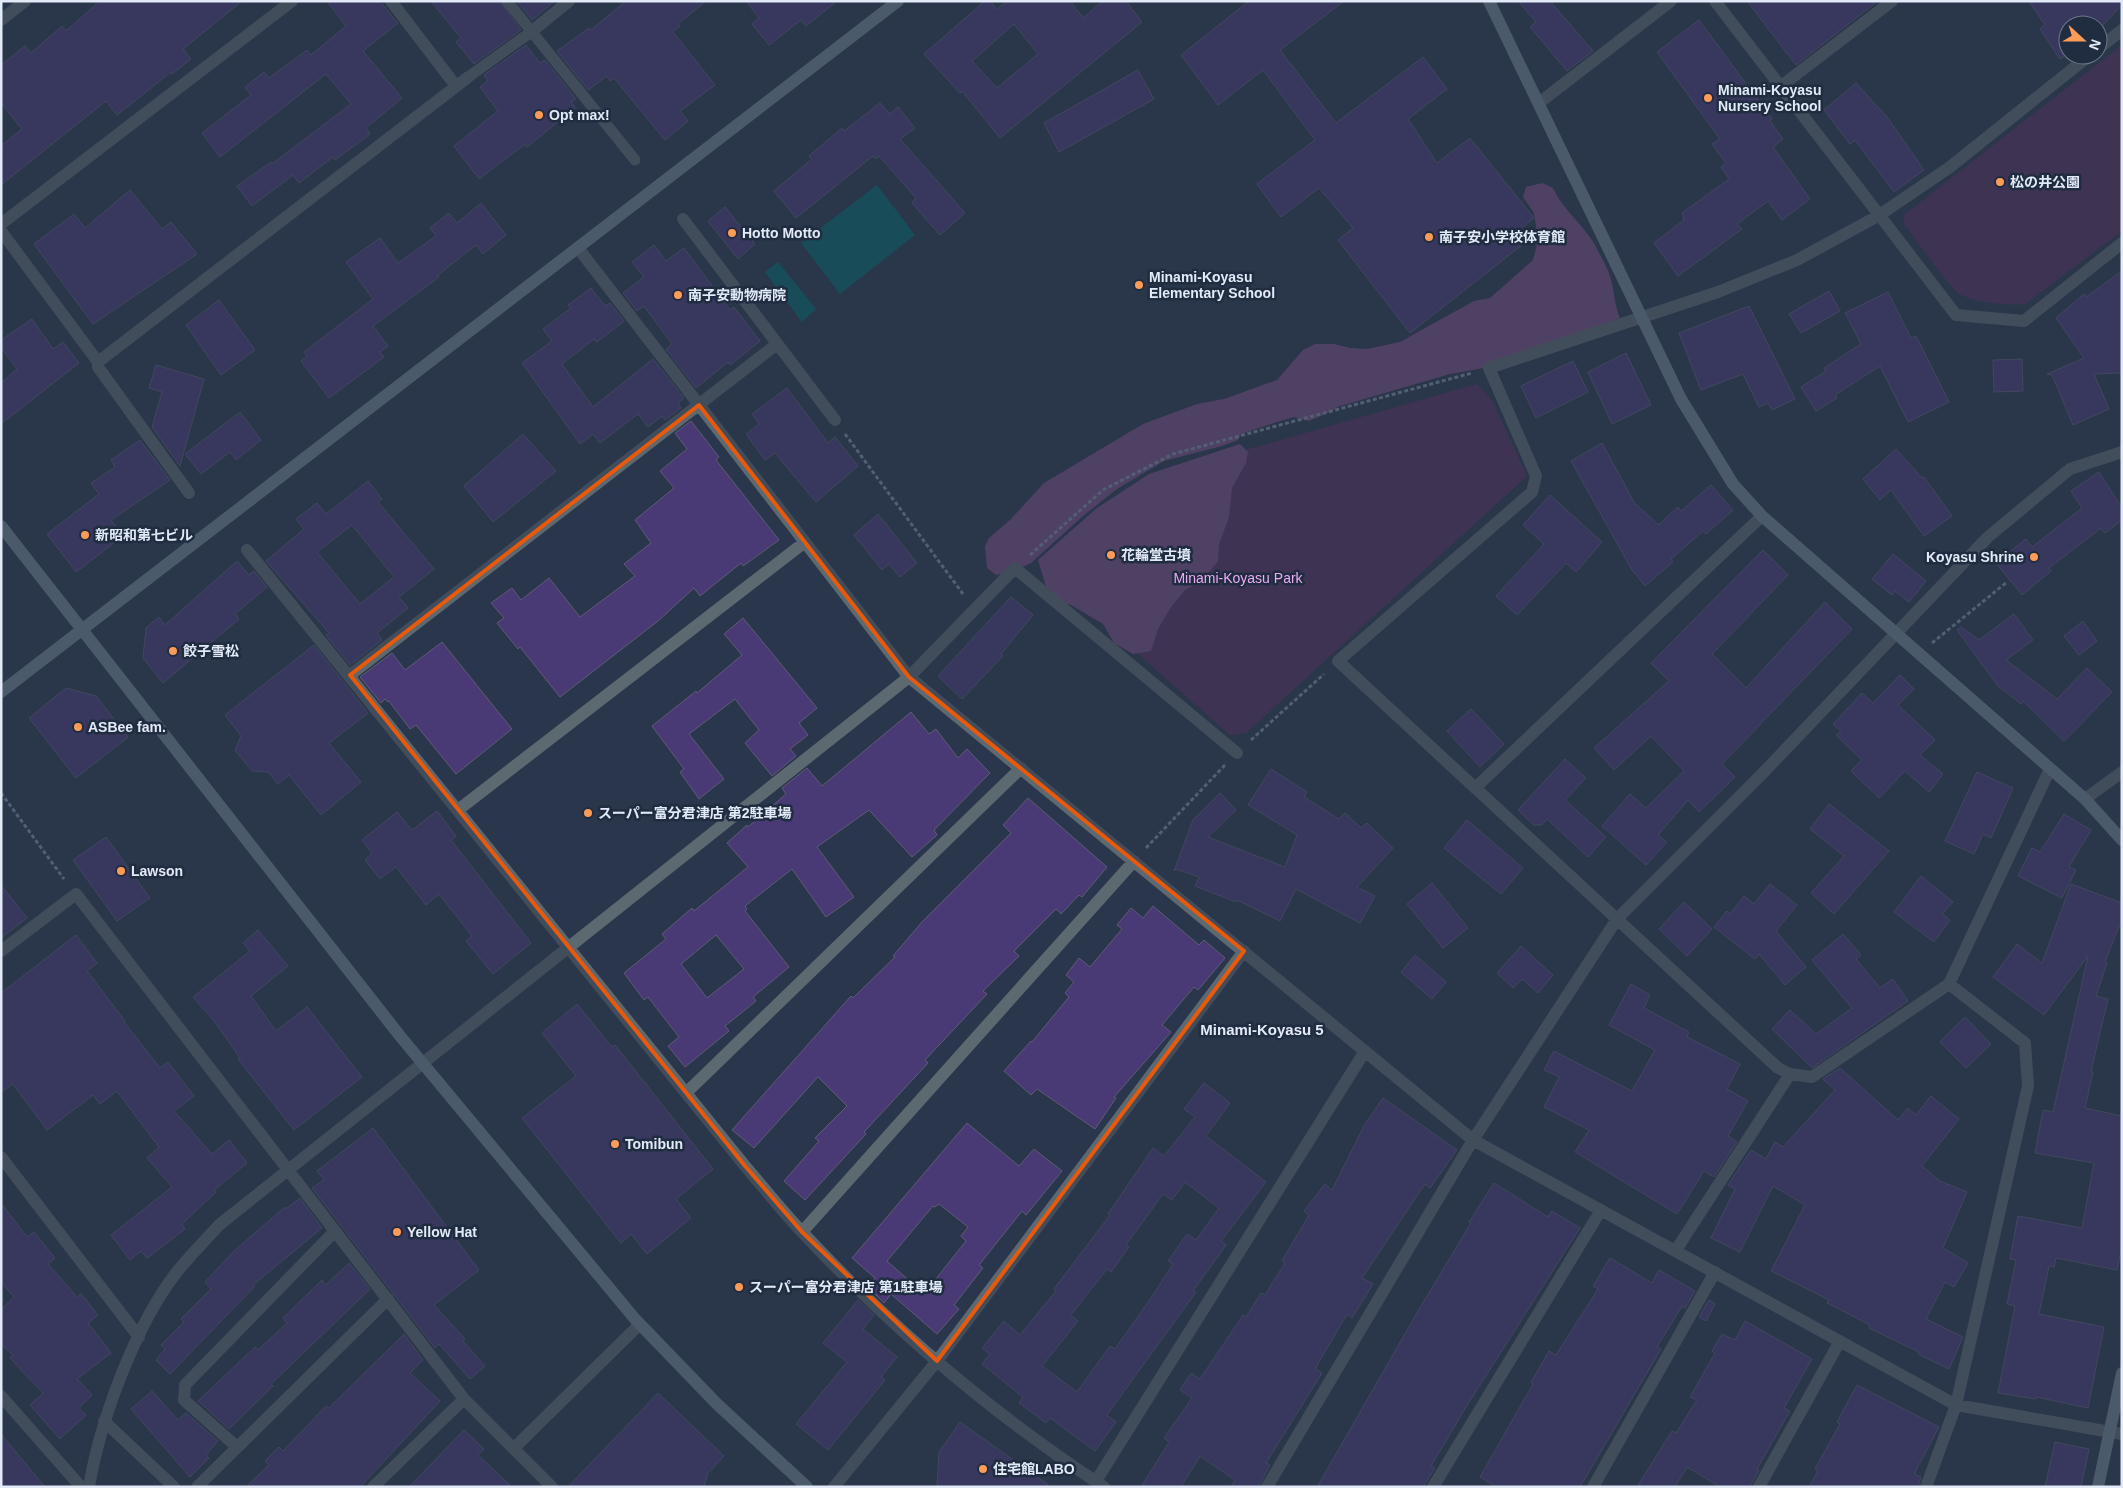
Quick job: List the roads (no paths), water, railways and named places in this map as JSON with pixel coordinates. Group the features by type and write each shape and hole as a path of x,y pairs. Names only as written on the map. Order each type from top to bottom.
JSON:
{"street":[{"path":"1,20 25,1"},
{"path":"1,224 292,1"},
{"path":"391,1 456,86"},
{"path":"531,32 569,1"},
{"path":"1,692 898,1"},
{"path":"1489,1 1681,399 1733,484 1762,516 2085,799 2122,840"},
{"path":"1539,103 1671,1"},
{"path":"1715,1 1878,216 1956,315 2024,321 2120,249"},
{"path":"1780,87 1892,1"},
{"path":"2108,41 2122,30"},
{"path":"2050,769 1949,984 1812,1077 1790,1074 1778,1068 1338,661 1532,492 1536,476 1489,368 1718,292 1797,260 1878,216 1950,167 2078,65"},
{"path":"98,362 467,78"},
{"path":"684,219 835,420"},
{"path":"1,231 98,362 98,367 189,493"},
{"path":"578,248 909,677 1473,1140 1956,1405 2115,1433"},
{"path":"350,676 777,344"},
{"path":"1267,1487 1473,1140 1617,919 1762,774 1988,537 2070,468 2122,452"},
{"path":"1475,788 1762,516"},
{"path":"1,526 81,631 421,1062 639,1325 717,1404 807,1487"},
{"path":"458,810 805,542"},
{"path":"247,550 686,1093 802,1232 937,1361 1019,1428 1100,1484 1365,1051"},
{"path":"89,1487 104,1420 144,1324 175,1274 219,1225 421,1062 909,677 1015,568 1237,753"},
{"path":"686,1093 1021,768"},
{"path":"2085,799 2122,772"},
{"path":"802,1232 1134,861"},
{"path":"1,951 76,894 464,1398 514,1448 547,1485"},
{"path":"834,1487 937,1361 1244,951"},
{"path":"1926,1487 1956,1405 2028,1086 2025,1043 1949,984"},
{"path":"1676,1250 1790,1074"},
{"path":"1,1157 139,1337"},
{"path":"1433,1487 1601,1210"},
{"path":"237,1447 184,1400 185,1385 334,1231"},
{"path":"1593,1487 1714,1272"},
{"path":"197,1487 388,1299"},
{"path":"514,1448 639,1325"},
{"path":"1759,1487 1840,1341"},
{"path":"2098,1487 2115,1433 2122,1373"},
{"path":"1,1396 81,1487"},
{"path":"373,1487 464,1398"},
{"path":"104,1420 174,1487"}],"lane":[{"path":"507,1 635,160"},
{"path":"467,78 531,32"}],"place":[{"name":"Minami-Koyasu Nursery School","path":"1708,98"},
{"name":"Opt max!","path":"539,115"},
{"name":"松の井公園","path":"2000,182"},
{"name":"Hotto Motto","path":"732,233"},
{"name":"南子安小学校体育館","path":"1429,237"},
{"name":"Minami-Koyasu Elementary School","path":"1139,285"},
{"name":"南子安動物病院","path":"678,295"},
{"name":"新昭和第七ビル","path":"85,535"},
{"name":"花輪堂古墳","path":"1111,555"},
{"name":"Koyasu Shrine","path":"2034,557"},
{"name":"餃子雪松","path":"173,651"},
{"name":"ASBee fam.","path":"78,727"},
{"name":"スーパー富分君津店 第2駐車場","path":"588,813"},
{"name":"Lawson","path":"121,871"},
{"name":"Tomibun","path":"615,1144"},
{"name":"Yellow Hat","path":"397,1232"},
{"name":"スーパー富分君津店 第1駐車場","path":"739,1287"},
{"name":"住宅館LABO","path":"983,1469"}],"district":[{"name":"Minami-Koyasu 5","path":"1262,1030"}],"park label":[{"name":"Minami-Koyasu Park","path":"1238,578"}]}
